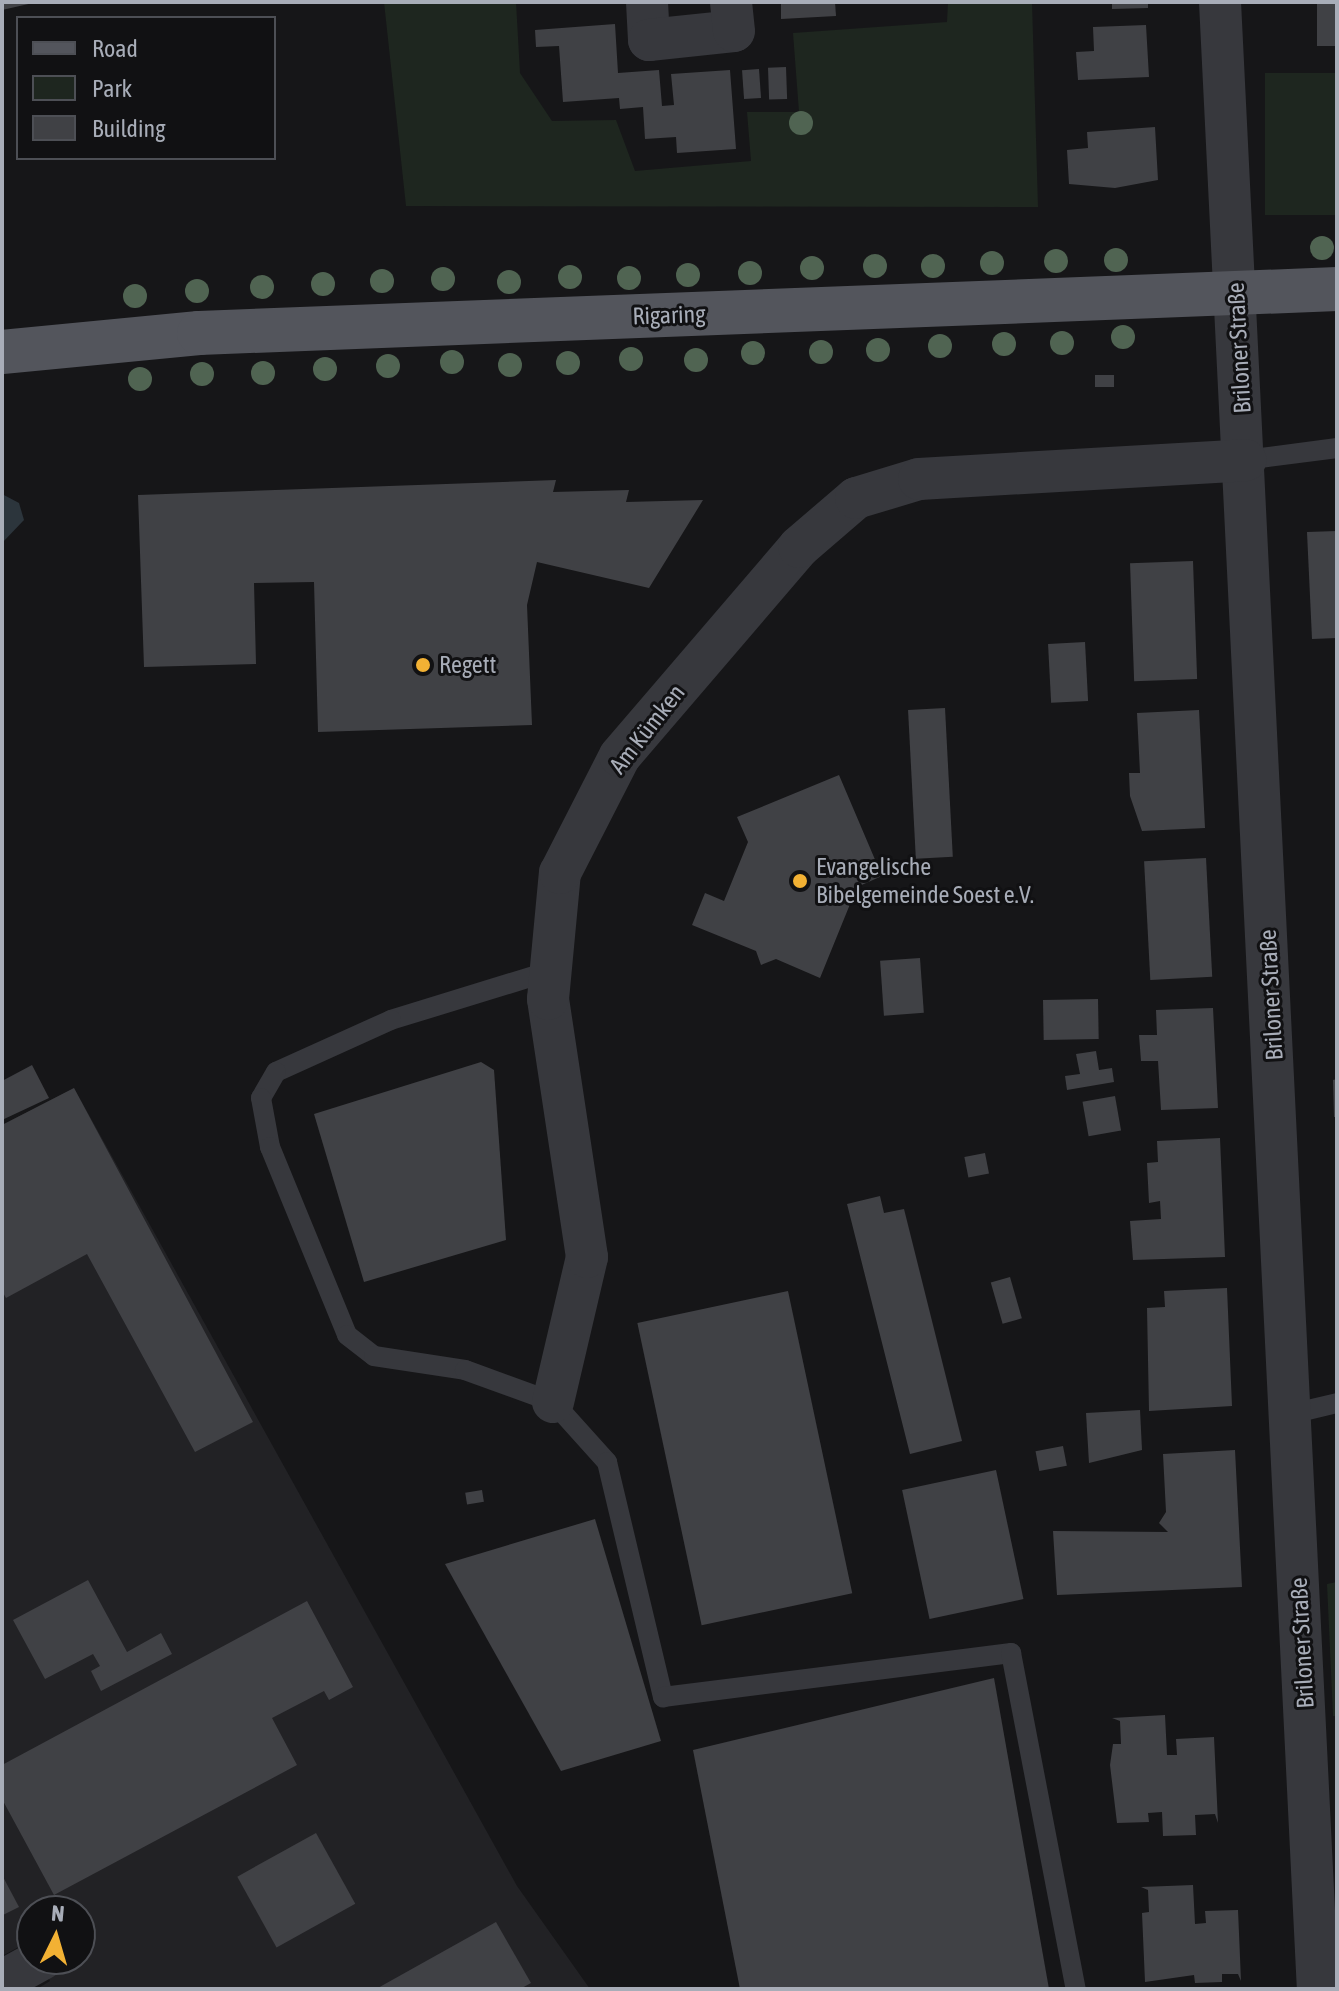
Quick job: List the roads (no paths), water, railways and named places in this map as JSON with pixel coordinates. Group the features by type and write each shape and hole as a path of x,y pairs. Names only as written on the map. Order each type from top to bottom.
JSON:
{"main road":[{"name":"Rigaring","path":"2,352 199,333 1337,289"}],"street":[{"path":"647,2 649,40 734,31 731,2"},
{"name":"Briloner Straße","path":"1220,2 1245,460 1318,1989"},
{"name":"Am Kümken","path":"553,1402 587,1257 548,999 560,873 620,756 799,547 856,498 919,479 1245,460"}],"lane":[{"path":"1245,460 1337,448"},
{"path":"550,971 391,1020 276,1072 261,1098 270,1147 347,1335 374,1356 465,1370 553,1402 607,1462 663,1697 1011,1653 1076,1989"},
{"path":"1291,1414 1337,1403"}],"place":[{"name":"Regett","path":"423,665"},
{"name":"Evangelische Bibelgemeinde Soest e.V.","path":"800,881"}]}
